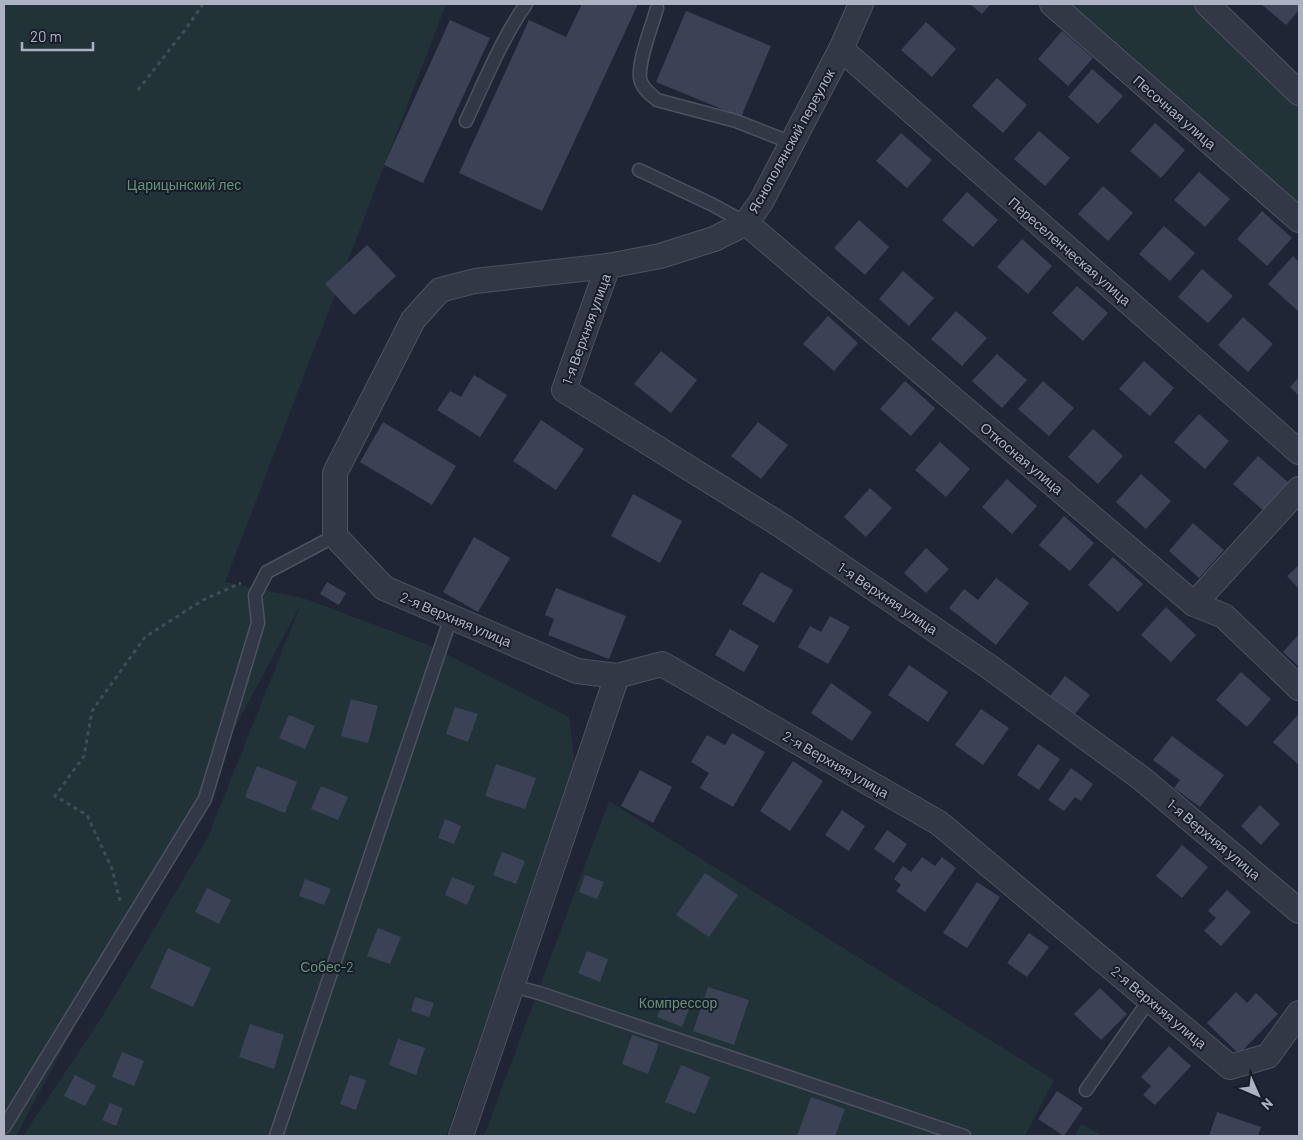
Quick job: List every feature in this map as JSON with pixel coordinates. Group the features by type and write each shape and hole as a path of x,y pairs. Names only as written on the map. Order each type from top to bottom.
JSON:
{"street":[{"name":"Яснополянский переулок","path":"335,536 335,473 413,320 440,290 475,281 608,266 660,256 714,239 746,223 761,202 792,143 841,49 861,4"},
{"name":"Песочная улица","path":"1052,4 1299,220"},
{"path":"1206,4 1299,93"},
{"name":"Переселенческая улица","path":"841,49 1299,452"},
{"name":"Откосная улица","path":"746,223 1194,604 1224,616 1299,688"},
{"name":"1-я Верхняя улица","path":"608,266 564,390 782,526 988,666 1141,778 1299,910"},
{"path":"1194,604 1299,489"},
{"name":"2-я Верхняя улица","path":"335,536 384,588 577,671 617,676 662,664 939,823 1230,1067 1268,1056 1299,1013"},
{"path":"461,1136 617,676"}],"lane":[{"path":"466,121 500,47 514,20 526,4"},
{"path":"657,8 640,65 640,80 648,93 657,100 736,120 792,143"},
{"path":"639,170 746,223"},
{"path":"4,1127 205,799 258,623 255,595 267,572 335,536"},
{"path":"276,1136 451,617"},
{"path":"513,986 539,992 964,1136"},
{"path":"1086,1090 1150,999"}],"path":[{"path":"138,90 203,4"},
{"path":"120,906 121,898 112,868 87,815 55,796 84,756 92,711 145,637 202,600 267,572"}],"green space":[{"name":"Царицынский лес","path":"4,4 446,4 225,582 303,598 428,645 569,717 575,764 446,1136 23,1136 102,1017 207,839 301,604 16,1136 4,1136"},
{"path":"1047,4 1202,4 1299,94 1299,226"},
{"name":"Компрессор","path":"609,801 1054,1080 1025,1136 484,1136"},
{"path":"1082,1124 1103,1136 1074,1136"}],"building":[{"path":"582,4 638,4 542,211 459,173 529,20 566,37"},
{"path":"970,4 991,4 982,14"},
{"path":"1261,4 1299,4 1299,10 1286,25"},
{"path":"686,11 771,46 741,117 656,82"},
{"path":"450,20 490,38 423,183 384,165"},
{"path":"926,22 956,49 932,77 901,50"},
{"path":"1062,31 1093,58 1068,86 1038,59"},
{"path":"1092,69 1123,96 1098,124 1068,97"},
{"path":"997,78 1027,105 1003,133 972,106"},
{"path":"1155,123 1185,150 1161,178 1130,151"},
{"path":"1039,131 1070,158 1045,186 1014,159"},
{"path":"901,133 932,160 907,188 876,161"},
{"path":"1199,172 1230,199 1205,227 1174,200"},
{"path":"1103,186 1133,213 1108,241 1078,214"},
{"path":"967,192 998,220 973,247 942,220"},
{"path":"1262,211 1292,238 1267,266 1237,239"},
{"path":"859,220 889,247 865,275 834,248"},
{"path":"1164,226 1195,253 1170,281 1139,254"},
{"path":"1022,239 1052,266 1028,294 997,267"},
{"path":"367,245 396,276 354,315 325,284"},
{"path":"1293,256 1299,262 1298,311 1268,284"},
{"path":"1202,269 1233,296 1208,323 1178,297"},
{"path":"903,271 934,298 909,326 879,299"},
{"path":"1077,286 1108,313 1083,341 1052,313"},
{"path":"956,311 987,338 962,366 931,339"},
{"path":"828,316 858,343 834,371 803,344"},
{"path":"1243,317 1273,344 1248,372 1218,345"},
{"path":"661,351 697,380 671,413 634,384"},
{"path":"997,354 1027,380 1002,408 972,381"},
{"path":"1144,361 1174,388 1150,416 1119,389"},
{"path":"474,375 507,395 480,437 437,410 450,391 461,397"},
{"path":"1299,377 1299,396 1290,387"},
{"path":"905,381 935,408 911,436 880,409"},
{"path":"1043,381 1074,408 1049,436 1018,409"},
{"path":"1199,414 1229,441 1205,469 1174,442"},
{"path":"541,420 584,449 556,490 513,461"},
{"path":"383,422 456,466 432,505 360,462"},
{"path":"758,422 788,445 761,479 731,456"},
{"path":"1093,429 1123,456 1098,484 1068,457"},
{"path":"940,442 970,469 946,497 915,470"},
{"path":"1258,456 1289,483 1264,511 1233,484"},
{"path":"1141,474 1171,501 1146,529 1116,502"},
{"path":"1007,479 1037,506 1012,534 982,507"},
{"path":"870,488 892,508 866,537 844,517"},
{"path":"633,494 682,521 660,563 611,536"},
{"path":"1064,516 1094,543 1070,571 1039,545"},
{"path":"1193,523 1224,550 1199,578 1169,551"},
{"path":"474,537 510,558 478,612 443,592"},
{"path":"926,548 949,569 926,593 904,573"},
{"path":"1113,557 1143,584 1118,612 1088,585"},
{"path":"1299,565 1299,589 1287,576"},
{"path":"761,572 793,590 774,623 742,604"},
{"path":"996,578 1029,603 996,645 949,608 964,589 978,600"},
{"path":"327,582 346,593 339,605 320,594"},
{"path":"556,588 626,616 609,659 548,635 554,619 545,615"},
{"path":"1166,607 1196,635 1171,662 1141,635"},
{"path":"830,616 850,627 828,664 798,647 810,626 821,632"},
{"path":"730,629 759,646 744,672 715,655"},
{"path":"1299,634 1299,667 1283,652"},
{"path":"909,665 948,692 928,722 888,695"},
{"path":"1241,672 1271,699 1247,727 1216,700"},
{"path":"1065,676 1090,695 1075,714 1050,696"},
{"path":"831,683 872,712 852,741 811,713"},
{"path":"351,699 378,706 368,743 341,736"},
{"path":"455,707 478,714 468,742 446,734"},
{"path":"981,709 1009,728 983,765 955,745"},
{"path":"289,715 315,726 305,749 279,738"},
{"path":"1299,716 1299,765 1273,742"},
{"path":"732,733 765,752 733,807 700,788 709,773 691,762 707,735 725,745"},
{"path":"1172,736 1224,775 1200,807 1174,788 1180,780 1153,760"},
{"path":"1038,744 1060,759 1039,790 1017,775"},
{"path":"793,761 823,781 790,831 760,811"},
{"path":"496,764 536,778 525,809 485,796"},
{"path":"257,766 297,782 285,813 245,797"},
{"path":"1071,768 1093,784 1081,801 1075,797 1064,811 1048,800"},
{"path":"640,770 672,787 653,823 621,806"},
{"path":"321,786 348,797 338,820 311,809"},
{"path":"1260,805 1280,824 1261,845 1241,826"},
{"path":"842,810 865,826 849,851 825,835"},
{"path":"445,819 461,826 454,844 438,838"},
{"path":"887,830 907,844 894,863 874,849"},
{"path":"1182,845 1208,867 1182,898 1156,876"},
{"path":"502,852 525,861 516,884 493,875"},
{"path":"922,857 935,866 942,857 956,868 925,912 896,891 901,885 894,879 903,866 911,872"},
{"path":"705,873 738,895 709,937 676,915"},
{"path":"585,875 604,882 597,899 579,892"},
{"path":"452,877 475,886 467,905 445,895"},
{"path":"305,879 331,889 324,905 299,896"},
{"path":"977,882 1000,897 967,948 943,933"},
{"path":"207,888 231,900 219,924 195,912"},
{"path":"1227,890 1251,912 1221,946 1204,931 1216,918 1208,911"},
{"path":"378,928 401,937 390,964 367,956"},
{"path":"1029,933 1049,947 1027,977 1007,963"},
{"path":"168,948 211,968 193,1007 150,988"},
{"path":"587,951 608,959 600,982 578,973"},
{"path":"708,987 749,1000 734,1045 693,1031"},
{"path":"1100,988 1127,1014 1101,1040 1074,1014"},
{"path":"1236,992 1247,1003 1256,993 1278,1014 1239,1054 1207,1023"},
{"path":"415,997 434,1003 429,1017 411,1011"},
{"path":"665,997 690,1007 682,1027 657,1017"},
{"path":"250,1024 284,1035 274,1069 239,1057"},
{"path":"632,1035 659,1044 648,1074 622,1064"},
{"path":"398,1039 425,1048 416,1075 389,1065"},
{"path":"1169,1046 1191,1066 1155,1105 1143,1095 1151,1086 1141,1077"},
{"path":"122,1052 144,1061 134,1086 112,1077"},
{"path":"681,1065 710,1077 695,1114 665,1102"},
{"path":"75,1075 96,1086 85,1106 64,1096"},
{"path":"350,1075 366,1080 356,1110 340,1104"},
{"path":"1057,1091 1083,1108 1064,1136 1038,1119"},
{"path":"811,1097 845,1109 835,1136 797,1136"},
{"path":"110,1103 123,1108 116,1126 102,1120"},
{"path":"1217,1112 1261,1127 1258,1136 1209,1136"}],"park label":[{"name":"Собес-2","path":"327,966"}]}
